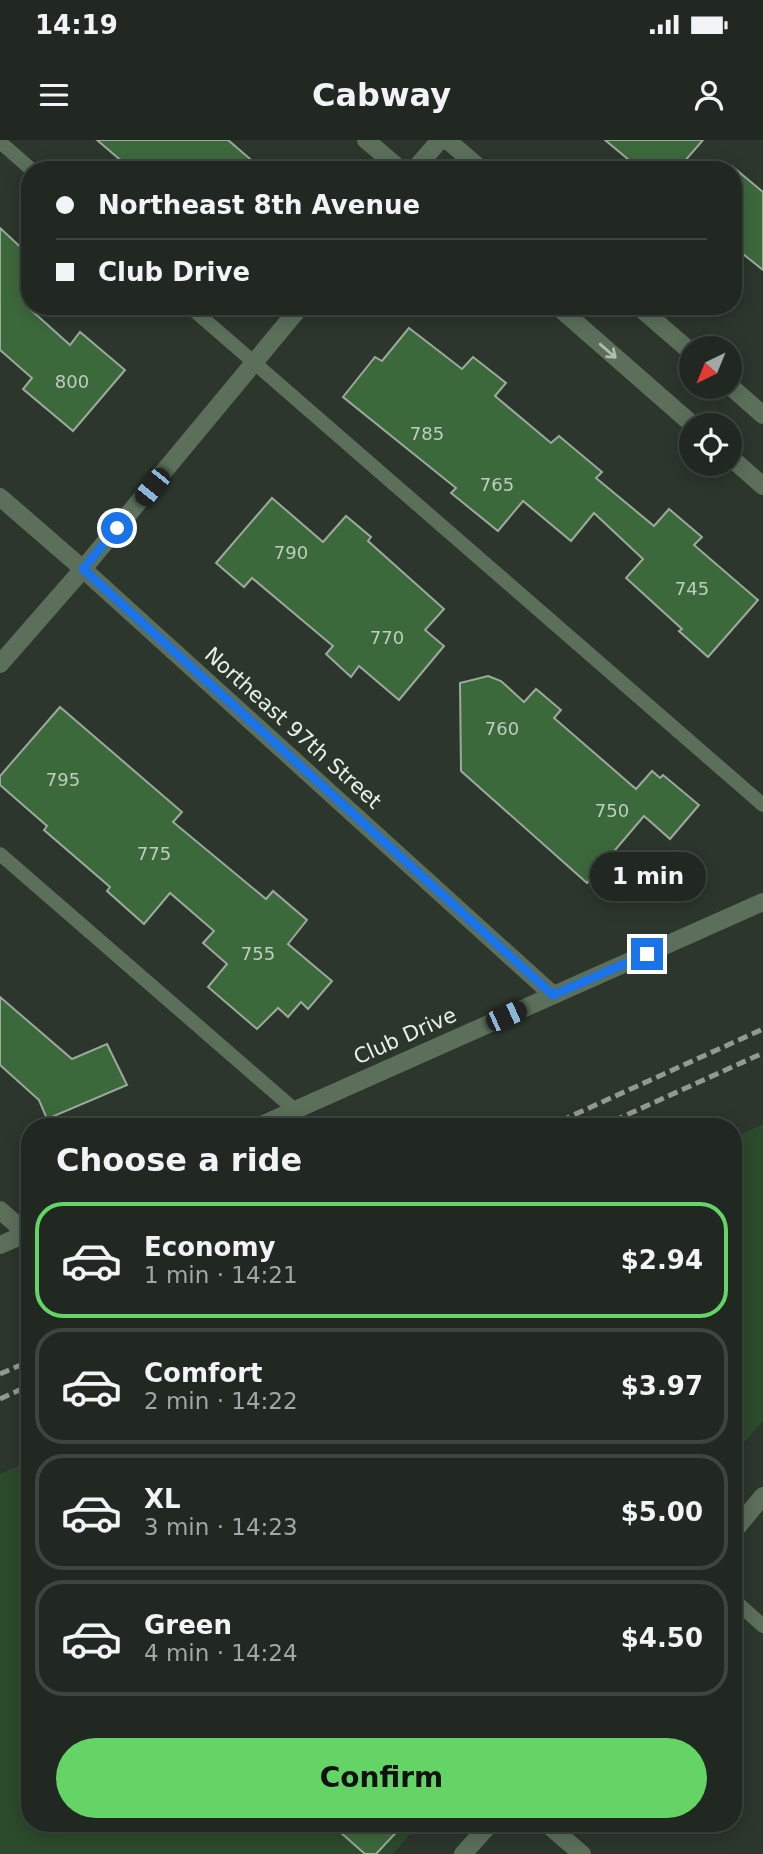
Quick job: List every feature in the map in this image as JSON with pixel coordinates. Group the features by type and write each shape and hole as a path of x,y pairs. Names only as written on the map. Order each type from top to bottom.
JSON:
{"street":[{"path":"366,140 390,161"},
{"path":"422,161 440,140"},
{"path":"447,140 472,161"},
{"path":"0,664 83,569 294,315"},
{"path":"567,315 679,413"},
{"path":"648,315 679,342"},
{"path":"742,397 763,415"},
{"path":"742,468 763,486"},
{"name":"Northeast 97th Street","path":"0,497 553,995"},
{"name":"Club Drive","path":"277,1118 763,902"},
{"path":"0,1210 21,1226"},
{"path":"0,1245 21,1235"},
{"path":"742,1521 763,1496"},
{"path":"463,1854 482,1832"},
{"path":"556,1832 582,1854"}],"lane":[{"path":"0,142 22,161"},
{"path":"199,315 763,805"},
{"path":"0,854 295,1110"},
{"path":"742,1607 763,1626"}],"green space":[{"path":"763,1124 763,1421 742,1445 742,1134"},
{"path":"21,1465 21,1832 412,1832 393,1854 0,1854 0,1474"}],"building":[{"path":"97,140 228,140 252,161 122,161"},
{"path":"605,140 703,140 685,161 630,161"},
{"path":"742,174 763,192 763,270 742,253"},
{"path":"0,228 21,248 21,315 37,315 70,345 80,332 125,370 73,431 23,389 32,378 0,350"},
{"path":"409,328 462,369 473,357 506,383 495,396 551,443 559,436 602,472 596,478 654,526 669,509 702,537 694,545 758,600 708,657 679,631 682,629 626,578 643,559 594,513 571,541 523,501 498,531 451,493 456,488 343,397 375,357 382,361"},
{"path":"272,498 323,542 346,516 371,537 368,541 444,609 425,630 444,646 399,700 359,666 351,677 326,654 333,646 252,578 244,587 216,563"},
{"path":"488,676 501,681 524,702 536,689 561,710 554,718 636,789 652,771 660,778 663,775 699,805 670,839 644,816 587,883 461,771 460,683"},
{"path":"60,707 182,812 173,822 266,899 273,891 307,920 288,944 332,981 308,1009 301,1002 288,1017 278,1008 257,1029 208,987 227,964 203,943 214,931 170,893 144,924 107,891 110,887 44,830 47,826 0,785 0,776"},
{"path":"0,997 72,1059 107,1044 127,1085 47,1118 39,1100 0,1065"},
{"path":"340,1832 397,1832 376,1854 365,1854"}],"railway":[{"path":"567,1118 763,1029"},
{"path":"620,1118 763,1053"},
{"path":"0,1374 21,1365"},
{"path":"0,1399 21,1389"}],"route":[{"path":"117,528 83,569 553,995 647,954"}]}
